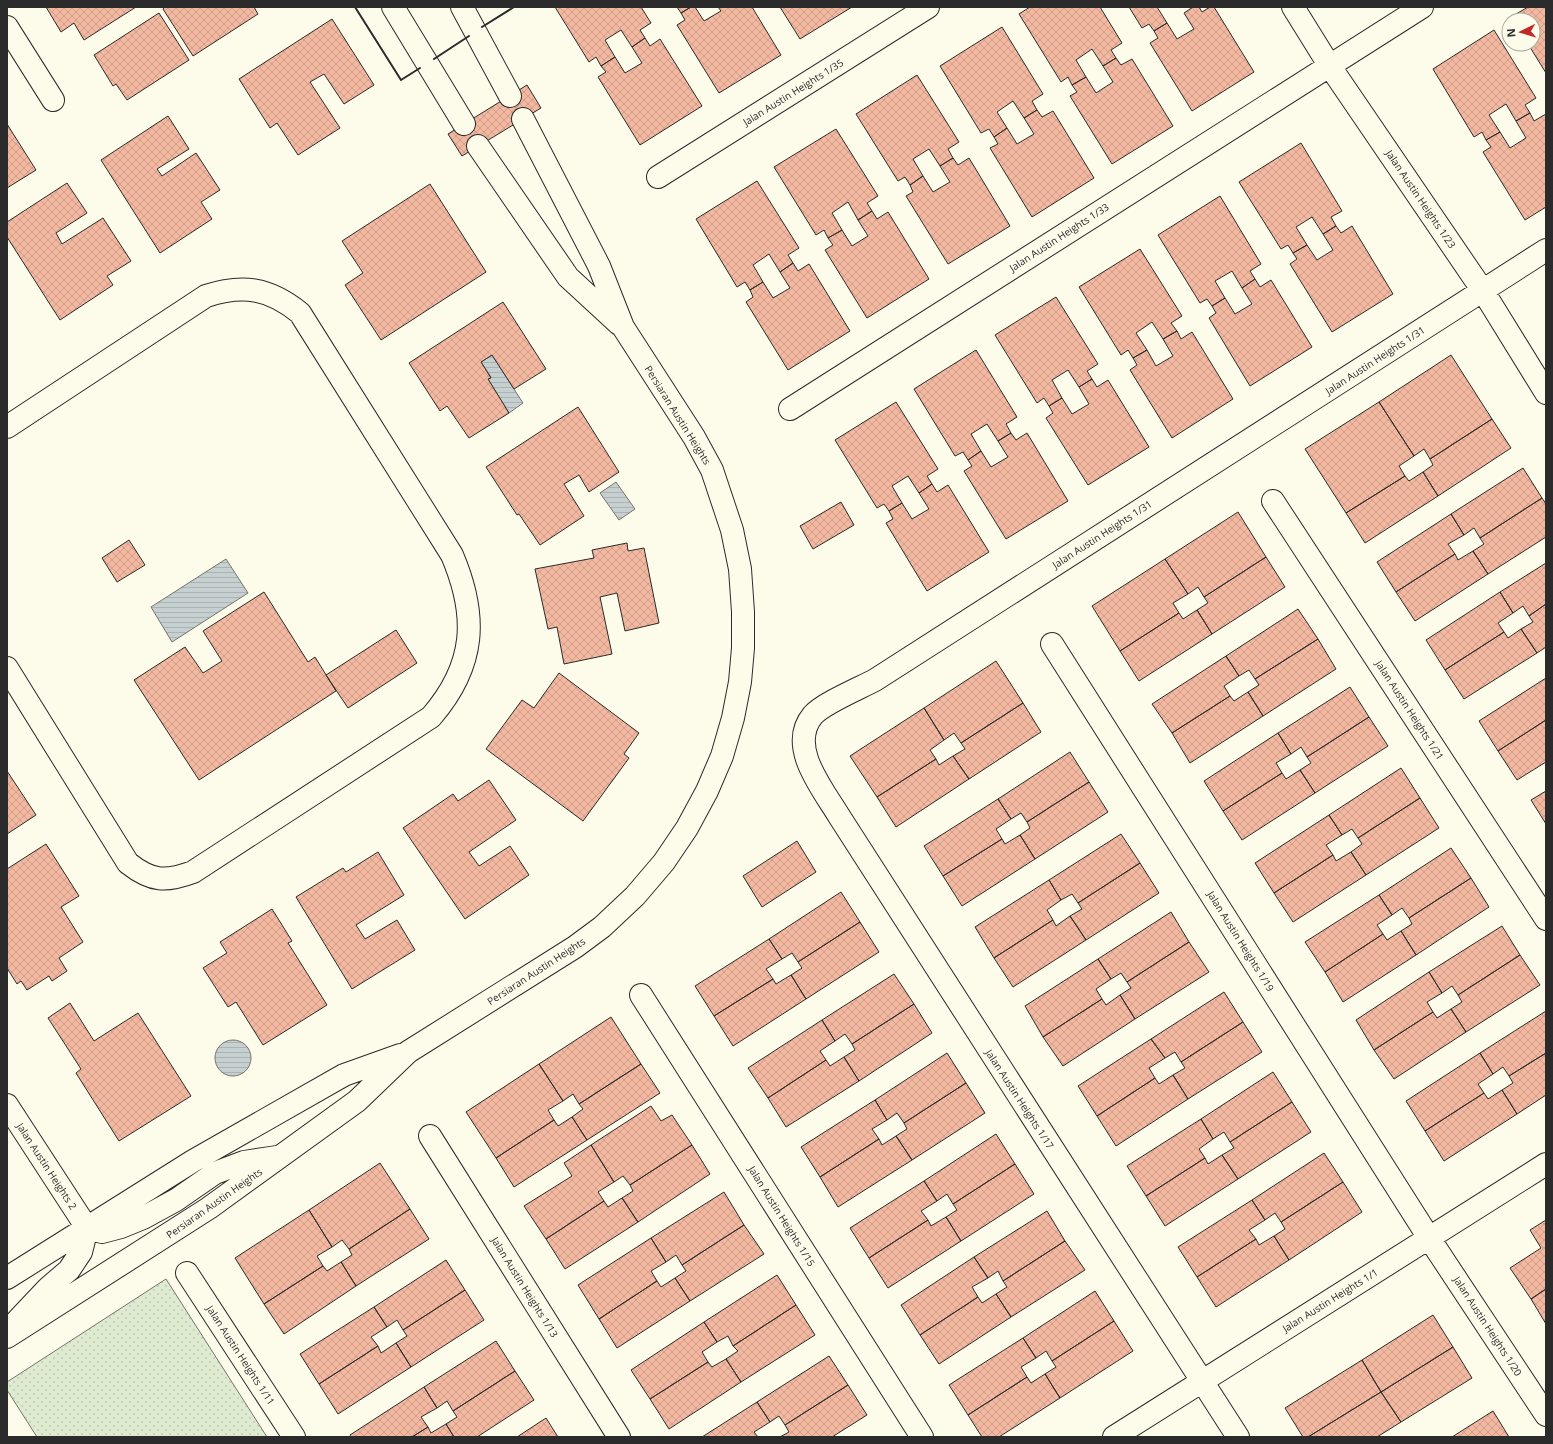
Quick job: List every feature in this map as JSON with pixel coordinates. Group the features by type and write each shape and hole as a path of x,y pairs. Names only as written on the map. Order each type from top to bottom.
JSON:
{"street":[{"path":"393,7 464,124"},
{"path":"462,7 510,96"},
{"name":"Jalan Austin Heights 1/35","path":"658,177 928,7"},
{"name":"Jalan Austin Heights 1/23","path":"1293,7 1329,65 1483,291 1546,393"},
{"name":"Jalan Austin Heights 1/33","path":"790,409 1422,7"},
{"path":"7,27 52,100"},
{"name":"Persiaran Austin Heights","path":"7,1337 209,1208 357,1100 408,1052 575,947 602,926 635,896 664,862 688,828 707,791 722,756 740,682 743,648 743,612 740,569 732,530 712,470 694,437 623,327 599,266 523,119"},
{"name":"Persiaran Austin Heights","path":"478,146 568,277 623,327"},
{"name":"Jalan Austin Heights 1/31","path":"838,816 806,757 804,734 814,715 831,703 875,680 1546,250"},
{"path":"7,427 206,296 225,290 245,289 264,292 285,301 300,313 452,554 462,577 470,615 468,640 463,663 443,702 430,716 193,872 173,879 155,878 140,872 128,863 7,668"},
{"name":"Jalan Austin Heights 1/21","path":"1273,501 1546,919"},
{"name":"Jalan Austin Heights 1/19","path":"1052,644 1429,1238"},
{"name":"Jalan Austin Heights 1/17","path":"838,816 1201,1382 1238,1437"},
{"name":"Jalan Austin Heights 1/15","path":"641,995 922,1437"},
{"name":"Persiaran Austin Heights","path":"7,1278 193,1161 344,1075 408,1052"},
{"name":"Jalan Austin Heights 2","path":"7,1105 87,1228"},
{"name":"Jalan Austin Heights 1/13","path":"430,1136 619,1437"},
{"path":"7,1332 34,1301 69,1270 81,1252 87,1228 102,1232 121,1227 143,1218 176,1200 215,1174 244,1162 280,1156"},
{"name":"Jalan Austin Heights 1/1","path":"1114,1437 1546,1164"},
{"name":"Jalan Austin Heights 1/20","path":"1429,1238 1546,1415"},
{"path":"7,1290 32,1262"},
{"name":"Jalan Austin Heights 1/11","path":"187,1273 294,1437"}],"green space":[{"path":"166,1279 267,1437 37,1437 7,1390 7,1382"}],"shaded area":[{"path":"492,355 523,403 509,413 488,379 491,377 481,362"},
{"path":"616,482 635,509 619,520 600,493"},
{"path":"226,559 248,593 172,642 151,607"},
{"path":"233,1040 246,1045 251,1058 246,1071 233,1076 220,1071 215,1058 220,1045"}],"building":[{"path":"46,7 136,7 84,40 74,23 61,32"},
{"path":"165,7 254,7 258,14 193,56 163,9"},
{"path":"555,7 641,7 651,23 640,30 645,38 632,47 621,30 605,40 615,57 601,66 596,57 589,62"},
{"path":"677,7 691,7 681,13"},
{"path":"691,7 695,7 704,21 721,11 718,7 752,7 781,55 719,93 677,25 685,20 681,13"},
{"path":"780,7 852,7 800,39"},
{"path":"1030,7 1100,7 1122,43 1111,50 1116,58 1103,66 1092,49 1076,60 1086,77 1072,85 1068,77 1061,82 1019,14"},
{"path":"1129,7 1157,7 1167,23 1154,31 1149,24 1142,28"},
{"path":"1193,7 1199,7 1202,12 1210,7 1214,7 1254,72 1192,111 1150,43 1158,38 1154,31 1167,23 1177,39 1194,29 1184,13"},
{"path":"1528,7 1546,7 1546,73 1533,52 1541,52 1541,12 1520,12"},
{"path":"159,13 189,60 127,100 116,84 113,86 94,55"},
{"path":"332,19 374,85 344,104 324,74 310,82 340,128 298,155 277,123 270,128 239,79"},
{"path":"1002,27 1043,94 1032,101 1037,110 1024,118 1013,101 997,112 1007,128 994,137 989,129 981,133 940,66"},
{"path":"1494,30 1501,41 1501,52 1508,52 1536,98 1525,105 1530,113 1516,121 1506,104 1489,115 1500,132 1486,140 1482,132 1474,137 1433,69"},
{"path":"645,38 650,46 660,39 702,106 640,145 598,77 606,72 601,66 615,57 625,73 642,63 632,47"},
{"path":"1116,58 1121,65 1132,59 1173,126 1112,164 1070,96 1077,92 1072,85 1086,77 1096,93 1113,82 1103,66"},
{"path":"917,75 959,142 948,149 953,158 940,166 929,149 913,159 923,176 910,185 905,177 898,181 856,114"},
{"path":"527,85 541,108 462,156 448,134"},
{"path":"1037,110 1042,117 1053,111 1094,178 1032,217 990,148 998,144 994,137 1007,128 1017,144 1034,134 1024,118"},
{"path":"1530,113 1534,121 1546,114 1546,207 1525,220 1483,152 1491,147 1486,140 1500,132 1510,148 1526,138 1516,121"},
{"path":"168,116 189,149 157,169 162,176 196,153 220,190 201,202 212,219 160,253 101,160"},
{"path":"7,124 36,170 7,188"},
{"path":"836,129 878,196 867,203 872,211 858,220 848,202 832,213 842,230 828,238 824,230 816,235 774,167"},
{"path":"1301,143 1342,211 1331,217 1336,226 1323,234 1312,217 1296,227 1307,245 1293,253 1288,245 1281,249 1239,182"},
{"path":"953,158 958,165 969,158 1010,226 948,264 906,196 913,192 910,185 923,176 933,192 950,182 940,166"},
{"path":"757,181 799,248 788,255 793,263 780,272 769,254 753,265 763,282 750,290 745,282 737,287 696,219"},
{"path":"67,183 87,213 56,233 62,244 103,218 131,261 107,276 113,285 60,320 7,237 7,222"},
{"path":"430,184 486,272 381,340 345,285 363,273 342,241"},
{"path":"1220,196 1261,264 1250,271 1255,279 1242,288 1232,271 1215,281 1225,298 1212,306 1207,299 1200,303 1158,235"},
{"path":"872,211 877,219 888,212 929,279 867,318 825,250 833,245 828,238 842,230 852,246 868,236 858,220"},
{"path":"1336,226 1341,233 1352,226 1393,294 1332,332 1290,264 1297,259 1293,253 1307,245 1317,260 1333,250 1323,234"},
{"path":"1140,249 1182,316 1171,323 1177,331 1163,339 1152,322 1136,333 1147,350 1133,358 1128,350 1121,355 1079,287"},
{"path":"793,263 798,271 809,264 850,331 788,370 746,302 753,297 750,290 763,282 773,298 790,288 780,272"},
{"path":"1255,279 1260,287 1271,280 1312,347 1250,386 1209,318 1216,313 1212,306 1225,298 1235,314 1252,304 1242,288"},
{"path":"1056,297 1098,364 1087,371 1092,379 1079,387 1068,370 1052,380 1062,398 1049,406 1044,398 1037,403 995,335"},
{"path":"503,302 546,369 514,389 492,355 481,362 491,378 488,379 509,413 469,438 447,406 440,411 409,363"},
{"path":"1177,331 1181,339 1192,332 1233,399 1172,438 1130,370 1137,365 1133,358 1147,350 1156,366 1173,356 1163,339"},
{"path":"976,350 1017,417 1006,424 1011,433 998,441 987,424 971,434 981,451 968,460 963,452 955,456 914,389"},
{"path":"1451,355 1492,419 1430,459 1424,449 1414,456 1379,402"},
{"path":"1092,379 1097,387 1108,380 1149,447 1088,485 1046,418 1053,413 1049,406 1062,398 1072,414 1089,404 1079,387"},
{"path":"896,402 938,469 927,476 932,484 919,493 908,476 892,486 902,503 889,511 884,504 877,508 835,440"},
{"path":"1379,402 1414,456 1399,466 1405,476 1346,513 1305,449"},
{"path":"578,407 619,472 589,492 579,475 564,484 584,516 540,545 519,514 517,515 486,467"},
{"path":"1492,419 1511,448 1438,496 1423,472 1433,465 1430,459"},
{"path":"1011,433 1016,440 1027,433 1068,501 1006,539 964,471 972,466 968,460 981,451 991,467 1008,457 998,441"},
{"path":"1523,468 1542,498 1480,538 1474,528 1464,535 1451,514"},
{"path":"1423,472 1438,496 1365,543 1346,513 1405,476 1409,481"},
{"path":"932,484 937,492 948,485 989,552 927,591 886,523 893,519 889,511 902,503 912,519 929,509 919,493"},
{"path":"1542,498 1546,504 1546,537 1488,574 1473,551 1484,544 1480,538"},
{"path":"841,502 854,525 813,549 800,526"},
{"path":"1238,512 1266,557 1204,597 1198,587 1188,594 1165,559"},
{"path":"1451,514 1464,535 1448,544 1455,554 1396,592 1377,562"},
{"path":"129,540 145,565 117,582 102,558"},
{"path":"627,543 628,551 644,548 659,623 625,631 617,593 600,597 612,654 564,664 557,627 548,629 535,569 594,558 592,550"},
{"path":"1473,551 1488,574 1415,621 1396,592 1455,554 1458,560"},
{"path":"1266,557 1285,587 1212,634 1197,610 1208,603 1204,597"},
{"path":"1165,559 1188,594 1173,603 1179,613 1120,651 1092,606"},
{"path":"1546,563 1546,604 1529,616 1523,606 1513,613 1500,592"},
{"path":"264,592 308,662 315,657 336,691 199,780 134,680 185,647 203,673 222,661 203,631"},
{"path":"1500,592 1513,613 1498,623 1504,632 1445,670 1426,640"},
{"path":"1546,604 1546,647 1537,653 1521,629 1533,622 1529,616"},
{"path":"1298,609 1318,639 1255,679 1249,670 1239,676 1226,656"},
{"path":"1197,610 1212,634 1139,681 1120,651 1179,613 1183,619"},
{"path":"1521,629 1537,653 1464,699 1445,670 1504,632 1508,638"},
{"path":"396,630 417,663 348,708 326,675"},
{"path":"1318,639 1336,669 1263,716 1248,692 1259,685 1255,679"},
{"path":"1226,656 1239,676 1224,686 1230,696 1172,733 1152,704"},
{"path":"996,661 1023,703 961,743 954,733 944,740 924,708"},
{"path":"559,673 639,733 624,754 629,758 583,821 486,749 522,700 534,708"},
{"path":"1546,678 1546,720 1498,751 1479,721"},
{"path":"1350,687 1369,717 1307,757 1301,747 1291,754 1278,733"},
{"path":"1248,692 1263,716 1190,763 1172,733 1230,696 1234,701"},
{"path":"1023,703 1041,732 969,779 953,756 965,749 961,743"},
{"path":"924,708 944,740 930,750 936,759 877,797 850,756"},
{"path":"1369,717 1388,746 1315,793 1300,770 1311,763 1307,757"},
{"path":"1546,720 1546,762 1517,780 1498,751"},
{"path":"1278,733 1291,754 1276,763 1282,773 1223,811 1204,781"},
{"path":"1070,752 1089,782 1027,822 1021,813 1011,819 998,799"},
{"path":"953,756 969,779 896,827 877,797 936,759 939,765"},
{"path":"1401,768 1420,798 1358,838 1352,829 1342,835 1329,815"},
{"path":"1300,770 1315,793 1242,840 1223,811 1282,773 1286,779"},
{"path":"7,771 36,815 7,834"},
{"path":"489,780 516,820 469,852 479,866 510,846 529,875 465,919 403,828 453,794 458,801"},
{"path":"1089,782 1108,812 1035,859 1020,835 1030,828 1027,822"},
{"path":"1546,791 1546,824 1531,800"},
{"path":"1420,798 1439,828 1366,875 1351,852 1362,844 1358,838"},
{"path":"998,799 1011,819 996,829 1002,839 943,876 924,846"},
{"path":"1329,815 1342,835 1326,845 1333,855 1274,893 1255,863"},
{"path":"1121,834 1140,863 1078,903 1072,894 1061,900 1049,880"},
{"path":"1020,835 1035,859 962,906 943,876 1002,839 1005,844"},
{"path":"797,841 816,872 762,907 743,876"},
{"path":"46,844 79,896 61,907 83,942 59,958 67,971 52,981 49,976 27,990 21,981 17,984 7,968 7,869"},
{"path":"1451,848 1471,878 1409,918 1402,908 1392,915 1379,895"},
{"path":"378,852 404,895 356,925 365,939 397,920 415,950 352,989 296,897 343,868 346,872"},
{"path":"1351,852 1366,875 1293,922 1274,893 1333,855 1336,861"},
{"path":"1140,863 1159,893 1086,940 1070,916 1082,909 1078,903"},
{"path":"1471,878 1489,907 1416,955 1401,931 1412,924 1409,918"},
{"path":"1049,880 1061,900 1047,910 1053,920 994,958 975,927"},
{"path":"841,892 860,922 798,962 792,953 782,959 769,939"},
{"path":"1379,895 1392,915 1377,925 1383,934 1325,972 1305,942"},
{"path":"272,909 292,941 288,943 327,1005 263,1045 236,1002 228,1007 203,968 227,953 220,942"},
{"path":"1171,912 1189,942 1127,982 1121,973 1111,979 1098,959"},
{"path":"1070,916 1086,940 1013,987 994,958 1053,920 1056,926"},
{"path":"860,922 879,952 806,999 791,975 802,968 798,962"},
{"path":"1502,926 1520,955 1458,995 1452,986 1442,993 1429,972"},
{"path":"1401,931 1416,955 1343,1002 1325,972 1383,934 1387,940"},
{"path":"769,939 782,959 766,969 773,979 714,1016 695,986"},
{"path":"1189,942 1209,972 1135,1019 1120,995 1131,988 1127,982"},
{"path":"1520,955 1540,985 1466,1032 1451,1009 1462,1002 1458,995"},
{"path":"1098,959 1111,979 1096,989 1102,999 1043,1037 1025,1006"},
{"path":"1429,972 1442,993 1427,1002 1433,1012 1374,1050 1356,1020"},
{"path":"894,974 914,1004 852,1044 845,1034 835,1041 822,1020"},
{"path":"791,975 806,999 733,1046 714,1016 773,979 776,984"},
{"path":"1224,992 1243,1022 1181,1062 1175,1052 1165,1058 1151,1039"},
{"path":"1120,995 1135,1019 1063,1066 1043,1037 1102,999 1106,1005"},
{"path":"70,1003 94,1041 138,1013 191,1096 119,1141 76,1073 81,1069 48,1018"},
{"path":"914,1004 932,1033 859,1081 844,1057 855,1050 852,1044"},
{"path":"1451,1009 1466,1032 1394,1079 1374,1050 1433,1012 1437,1018"},
{"path":"1546,1011 1546,1053 1509,1076 1503,1067 1493,1074 1480,1053"},
{"path":"611,1017 641,1064 579,1104 573,1094 563,1101 539,1064"},
{"path":"822,1020 835,1041 820,1051 826,1060 768,1098 748,1068"},
{"path":"1243,1022 1262,1052 1188,1099 1173,1075 1185,1068 1181,1062"},
{"path":"1151,1039 1165,1058 1149,1068 1155,1078 1097,1116 1078,1086"},
{"path":"947,1053 966,1083 904,1123 897,1113 887,1120 875,1100"},
{"path":"1480,1053 1493,1074 1478,1084 1484,1093 1425,1131 1406,1101"},
{"path":"1546,1053 1546,1095 1517,1114 1502,1090 1513,1083 1509,1076"},
{"path":"844,1057 859,1081 786,1127 768,1098 826,1060 830,1066"},
{"path":"539,1064 563,1101 548,1110 554,1120 496,1158 466,1112"},
{"path":"641,1064 660,1093 587,1140 572,1117 583,1109 579,1104"},
{"path":"1273,1072 1292,1102 1230,1142 1224,1132 1213,1139 1201,1119"},
{"path":"1173,1075 1188,1099 1116,1146 1097,1116 1155,1078 1159,1084"},
{"path":"966,1083 985,1113 912,1160 896,1136 907,1129 904,1123"},
{"path":"1502,1090 1517,1114 1444,1161 1425,1131 1484,1093 1488,1099"},
{"path":"875,1100 887,1120 872,1129 879,1139 820,1177 801,1147"},
{"path":"1292,1102 1311,1132 1238,1179 1222,1155 1234,1148 1230,1142"},
{"path":"651,1106 661,1121 672,1115 692,1145 630,1185 623,1176 614,1182 591,1145"},
{"path":"572,1117 587,1140 514,1187 496,1158 554,1120 558,1126"},
{"path":"1201,1119 1213,1139 1199,1149 1205,1158 1146,1196 1127,1166"},
{"path":"996,1134 1015,1164 953,1204 947,1194 937,1201 924,1181"},
{"path":"896,1136 912,1160 838,1207 820,1177 879,1139 882,1145"},
{"path":"591,1145 614,1182 598,1192 604,1201 546,1239 524,1206 572,1176 564,1163"},
{"path":"692,1145 710,1174 638,1222 622,1198 633,1191 630,1185"},
{"path":"1324,1153 1343,1182 1281,1222 1275,1213 1265,1220 1252,1200"},
{"path":"1222,1155 1238,1179 1165,1226 1146,1196 1205,1158 1208,1164"},
{"path":"380,1163 410,1209 349,1249 342,1240 332,1247 309,1210"},
{"path":"1015,1164 1034,1194 961,1241 946,1217 957,1210 953,1204"},
{"path":"924,1181 937,1201 921,1211 928,1220 869,1258 850,1228"},
{"path":"1343,1182 1362,1212 1289,1260 1274,1236 1285,1229 1281,1222"},
{"path":"724,1192 744,1225 682,1265 676,1255 666,1262 651,1238"},
{"path":"622,1198 638,1222 565,1269 546,1239 604,1201 608,1207"},
{"path":"1252,1200 1265,1220 1249,1230 1256,1239 1197,1277 1178,1247"},
{"path":"410,1209 429,1239 356,1286 341,1262 352,1255 349,1249"},
{"path":"309,1210 332,1247 317,1256 323,1266 264,1304 235,1258"},
{"path":"1047,1211 1065,1241 1003,1281 998,1271 988,1278 974,1257"},
{"path":"946,1217 961,1241 888,1288 869,1258 928,1220 931,1226"},
{"path":"1546,1220 1546,1289 1531,1299 1510,1268 1541,1248 1530,1230"},
{"path":"744,1225 764,1254 690,1301 675,1278 686,1271 682,1265"},
{"path":"1274,1236 1289,1260 1216,1307 1197,1277 1256,1239 1259,1245"},
{"path":"651,1238 666,1262 651,1271 657,1281 599,1319 578,1285"},
{"path":"1065,1241 1085,1270 1011,1317 996,1294 1007,1287 1003,1281"},
{"path":"974,1257 988,1278 972,1287 978,1297 920,1335 901,1305"},
{"path":"446,1260 465,1290 403,1330 397,1320 387,1327 374,1307"},
{"path":"341,1262 356,1286 284,1334 264,1304 323,1266 327,1271"},
{"path":"777,1275 796,1305 733,1346 728,1336 717,1342 704,1322"},
{"path":"675,1278 690,1301 617,1348 599,1319 657,1281 661,1287"},
{"path":"1546,1289 1546,1324 1531,1299"},
{"path":"465,1290 484,1320 411,1367 396,1343 407,1336 403,1330"},
{"path":"1095,1291 1114,1321 1052,1361 1046,1351 1036,1358 1023,1338"},
{"path":"996,1294 1011,1317 939,1364 920,1335 978,1297 982,1303"},
{"path":"796,1305 815,1335 741,1382 726,1359 738,1351 733,1346"},
{"path":"374,1307 387,1327 371,1337 378,1346 319,1384 300,1354"},
{"path":"1433,1315 1453,1347 1381,1392 1362,1360"},
{"path":"1114,1321 1133,1351 1060,1398 1045,1374 1056,1367 1052,1361"},
{"path":"704,1322 717,1342 702,1352 708,1362 650,1399 631,1370"},
{"path":"1023,1338 1036,1358 1021,1367 1027,1377 968,1415 949,1385"},
{"path":"496,1341 515,1371 453,1411 447,1401 437,1408 424,1387"},
{"path":"396,1343 411,1367 338,1414 319,1384 378,1346 381,1353"},
{"path":"1453,1347 1472,1378 1401,1422 1381,1392"},
{"path":"829,1356 848,1385 785,1425 779,1416 770,1422 757,1402"},
{"path":"726,1359 741,1382 669,1429 650,1399 708,1362 712,1367"},
{"path":"1362,1360 1381,1392 1308,1437 1303,1437 1285,1408"},
{"path":"515,1371 534,1400 477,1437 454,1437 446,1424 457,1417 453,1411"},
{"path":"1045,1374 1060,1398 999,1437 982,1437 968,1415 1027,1377 1031,1383"},
{"path":"848,1385 867,1415 832,1437 780,1437 789,1432 785,1425"},
{"path":"424,1387 437,1408 421,1417 428,1427 412,1437 351,1437 350,1435"},
{"path":"1381,1392 1401,1422 1377,1437 1308,1437"},
{"path":"757,1402 770,1422 754,1432 758,1437 702,1437"},
{"path":"1493,1411 1509,1437 1452,1437"},
{"path":"546,1418 558,1437 517,1437"},
{"path":"446,1424 454,1437 412,1437 428,1427 431,1433"}],"wall":[{"path":"355,7 401,80 420,68"},
{"path":"482,27 514,7"},
{"path":"434,59 469,36"}]}
